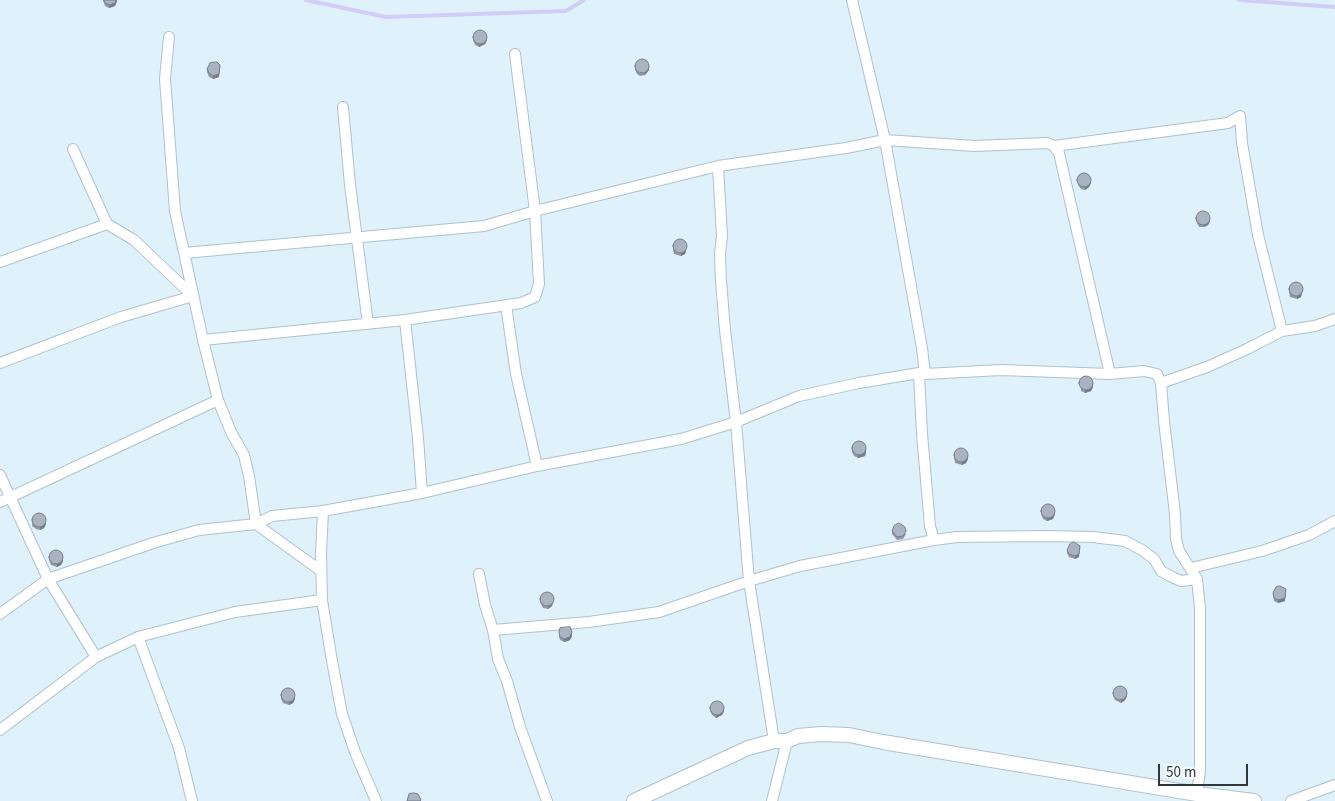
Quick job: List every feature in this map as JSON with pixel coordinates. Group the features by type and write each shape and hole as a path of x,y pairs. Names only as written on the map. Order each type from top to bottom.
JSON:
{"street":[{"path":"852,0 885,140 922,348 922,434 930,526 934,540"},
{"path":"169,37 165,79 175,211 218,400 231,432 244,455 256,524 321,571"},
{"path":"203,340 405,320 506,305 533,299 538,290 535,210 515,54"},
{"path":"343,108 350,185 368,324"},
{"path":"184,253 484,226 535,210 718,166 846,148 885,140 976,146 1040,143 1054,146 1228,123 1240,116 1242,143 1258,235 1282,331"},
{"path":"1054,146 1058,153 1110,374"},
{"path":"73,149 107,224 134,240 193,296"},
{"path":"718,166 722,236 720,282 736,422 749,581 780,741 772,801"},
{"path":"0,262 107,224"},
{"path":"0,363 121,317 193,296"},
{"path":"506,305 516,374 537,466"},
{"path":"1161,383 1215,363 1282,331 1315,326 1335,319"},
{"path":"405,320 422,493"},
{"path":"0,614 48,579 153,543 198,530 256,524 272,516 324,511 422,493 537,466 681,439 736,422 799,396 859,382 922,374 1010,370 1110,374 1144,371 1157,374 1161,383 1176,539 1179,551 1197,579 1200,608 1201,665 1200,770 1197,794"},
{"path":"0,502 218,400"},
{"path":"0,475 48,579 96,657"},
{"path":"324,511 321,571 322,600 342,714 355,752 376,801"},
{"path":"1191,568 1262,551 1309,535 1335,521"},
{"path":"494,630 589,622 660,612 749,581 831,559 957,537 1093,537 1125,541 1154,559 1161,571 1172,578 1181,581 1197,579"},
{"path":"480,574 485,605 494,630 498,659 547,801"},
{"path":"0,730 96,657 138,637 235,612 322,600"},
{"path":"138,637 179,748 192,801"},
{"path":"634,801 748,748 798,736 821,734 849,735 1197,794 1254,801"},
{"path":"1291,801 1335,785"}],"building":[{"path":"104,0 116,0 115,3 109,5"},
{"path":"480,30 485,32 487,37 485,42 480,44 475,42 473,37 475,32"},
{"path":"642,59 647,61 649,66 647,71 642,73 637,71 635,66 637,61"},
{"path":"217,62 220,65 219,74 213,76 207,69 210,63"},
{"path":"1084,173 1089,175 1091,180 1089,185 1084,187 1079,185 1077,180 1079,175"},
{"path":"1203,211 1208,213 1210,218 1208,223 1203,225 1198,223 1196,218 1198,213"},
{"path":"680,239 685,241 687,246 685,251 680,253 675,251 673,246 675,241"},
{"path":"1296,282 1301,284 1303,289 1301,294 1296,296 1291,294 1289,289 1291,284"},
{"path":"1086,376 1091,378 1093,383 1091,388 1086,390 1081,388 1079,383 1081,378"},
{"path":"859,441 864,443 866,448 864,453 859,455 854,453 852,448 854,443"},
{"path":"961,448 966,450 968,455 966,460 961,462 956,460 954,455 956,450"},
{"path":"1048,504 1053,506 1055,511 1053,516 1048,518 1043,516 1041,511 1043,506"},
{"path":"39,513 44,515 46,520 44,525 39,527 34,525 32,520 34,515"},
{"path":"899,523 905,527 906,531 903,536 897,537 892,531 894,526"},
{"path":"1074,542 1080,546 1079,554 1075,556 1069,554 1067,550 1070,544"},
{"path":"56,550 61,552 63,557 61,562 56,564 51,562 49,557 51,552"},
{"path":"1280,586 1286,589 1285,598 1278,600 1274,598 1273,593 1276,587"},
{"path":"547,592 552,594 554,599 552,604 547,606 542,604 540,599 542,594"},
{"path":"570,627 572,632 570,637 564,639 560,637 560,628"},
{"path":"1120,686 1125,688 1127,693 1125,698 1120,700 1115,698 1113,693 1115,688"},
{"path":"288,688 293,690 295,695 293,700 288,702 283,700 281,695 283,690"},
{"path":"717,701 722,703 724,708 722,713 717,715 712,713 710,708 712,703"},
{"path":"409,794 418,794 421,800 407,801"}],"waterway":[{"path":"306,0 386,17 566,11 584,0"},
{"path":"1239,0 1335,7"}]}
